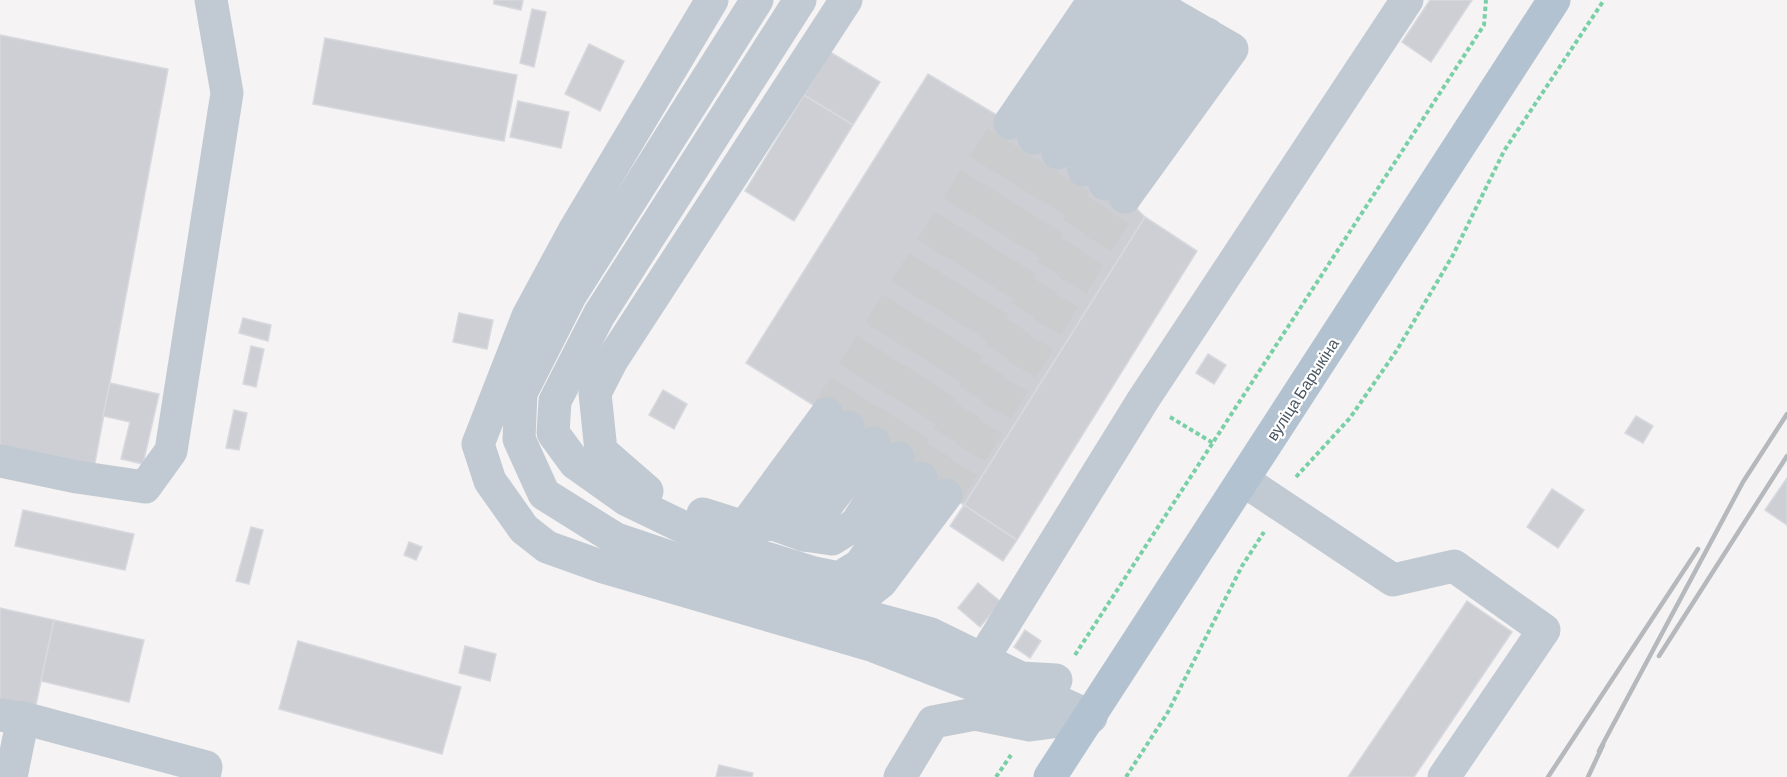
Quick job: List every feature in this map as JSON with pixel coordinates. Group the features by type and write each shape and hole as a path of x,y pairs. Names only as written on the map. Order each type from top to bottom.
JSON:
{"main road":[{"name":"вуліца Барыкіна","path":"1050,777 1243,480 1546,2"}],"lane":[{"path":"0,461 77,477 145,487 171,451 227,93 211,0"},
{"path":"712,0 574,231 528,316 478,444 490,481 525,529 547,547 603,567 874,646 1008,698 1048,697 1090,717"},
{"path":"757,0 570,296 521,393 519,440 544,494 616,539 758,588 931,634 1021,678 1058,680 1090,717"},
{"path":"800,0 599,315 555,402 553,433 575,463 627,500 686,528 745,530 832,539 856,524 886,453"},
{"path":"846,0 612,360 595,393 601,451 651,495 745,530 814,573 839,578 860,564 886,453"},
{"path":"1069,161 1094,0"},
{"path":"982,660 1143,400 1407,0"},
{"path":"1069,161 1176,18"},
{"path":"1069,161 1176,18"},
{"path":"745,530 886,453"},
{"path":"1243,480 1393,580 1454,566 1544,630 1444,777"},
{"path":"900,777 933,722 975,714 1030,725 1090,717"},
{"path":"11,777 11,717 206,766 204,777"}],"path":[{"path":"1058,680 1484,25 1486,0"},
{"path":"1126,777 1168,712 1242,566 1281,505 1297,475 1350,418 1397,350 1453,255 1504,151 1604,0"},
{"path":"996,777 1030,725"}],"building":[{"path":"494,0 523,0 521,10 494,4"},
{"path":"1430,0 1472,0 1431,62 1402,42"},
{"path":"532,9 546,12 534,67 520,63"},
{"path":"0,35 168,69 94,468 0,449"},
{"path":"325,38 517,75 504,141 313,104"},
{"path":"589,44 624,61 600,111 565,94"},
{"path":"830,52 880,82 853,125 804,95"},
{"path":"928,74 1010,123 1125,197 1145,217 964,505 946,495 898,458 746,363"},
{"path":"804,95 853,125 794,221 745,191"},
{"path":"518,101 569,112 561,148 510,137"},
{"path":"1145,217 1197,251 1017,540 964,505"},
{"path":"459,313 493,320 487,349 453,342"},
{"path":"243,318 271,325 268,341 239,333"},
{"path":"251,346 264,349 256,387 243,384"},
{"path":"1208,354 1226,365 1214,384 1196,373"},
{"path":"110,383 159,394 143,464 121,459 130,422 103,416"},
{"path":"663,390 687,404 674,429 649,415"},
{"path":"234,410 247,413 239,450 226,448"},
{"path":"1636,416 1653,426 1643,443 1625,433"},
{"path":"1787,478 1787,525 1765,510"},
{"path":"1552,489 1584,510 1558,548 1527,527"},
{"path":"964,505 1017,540 1003,561 950,526"},
{"path":"23,510 134,534 125,570 15,546"},
{"path":"251,527 263,530 249,584 236,581"},
{"path":"409,542 422,547 416,560 404,555"},
{"path":"978,583 1001,602 980,627 958,608"},
{"path":"1467,601 1512,632 1414,777 1348,777"},
{"path":"0,608 54,620 34,714 0,706"},
{"path":"54,620 144,640 129,702 41,681"},
{"path":"1025,630 1041,641 1030,658 1014,647"},
{"path":"298,641 461,687 442,754 279,709"},
{"path":"465,646 496,654 490,681 459,673"},
{"path":"719,765 753,773 752,777 716,777"}],"tunnel":[{"path":"827,414 1010,123"},
{"path":"848,427 1034,138"},
{"path":"874,443 1058,153"},
{"path":"898,458 1084,170"},
{"path":"921,478 1105,184"},
{"path":"946,495 1125,197"}],"railway":[{"path":"1599,751 1743,482 1787,414"},
{"path":"1659,656 1787,456"},
{"path":"1548,777 1698,549"},
{"path":"1588,777 1603,745"}]}
